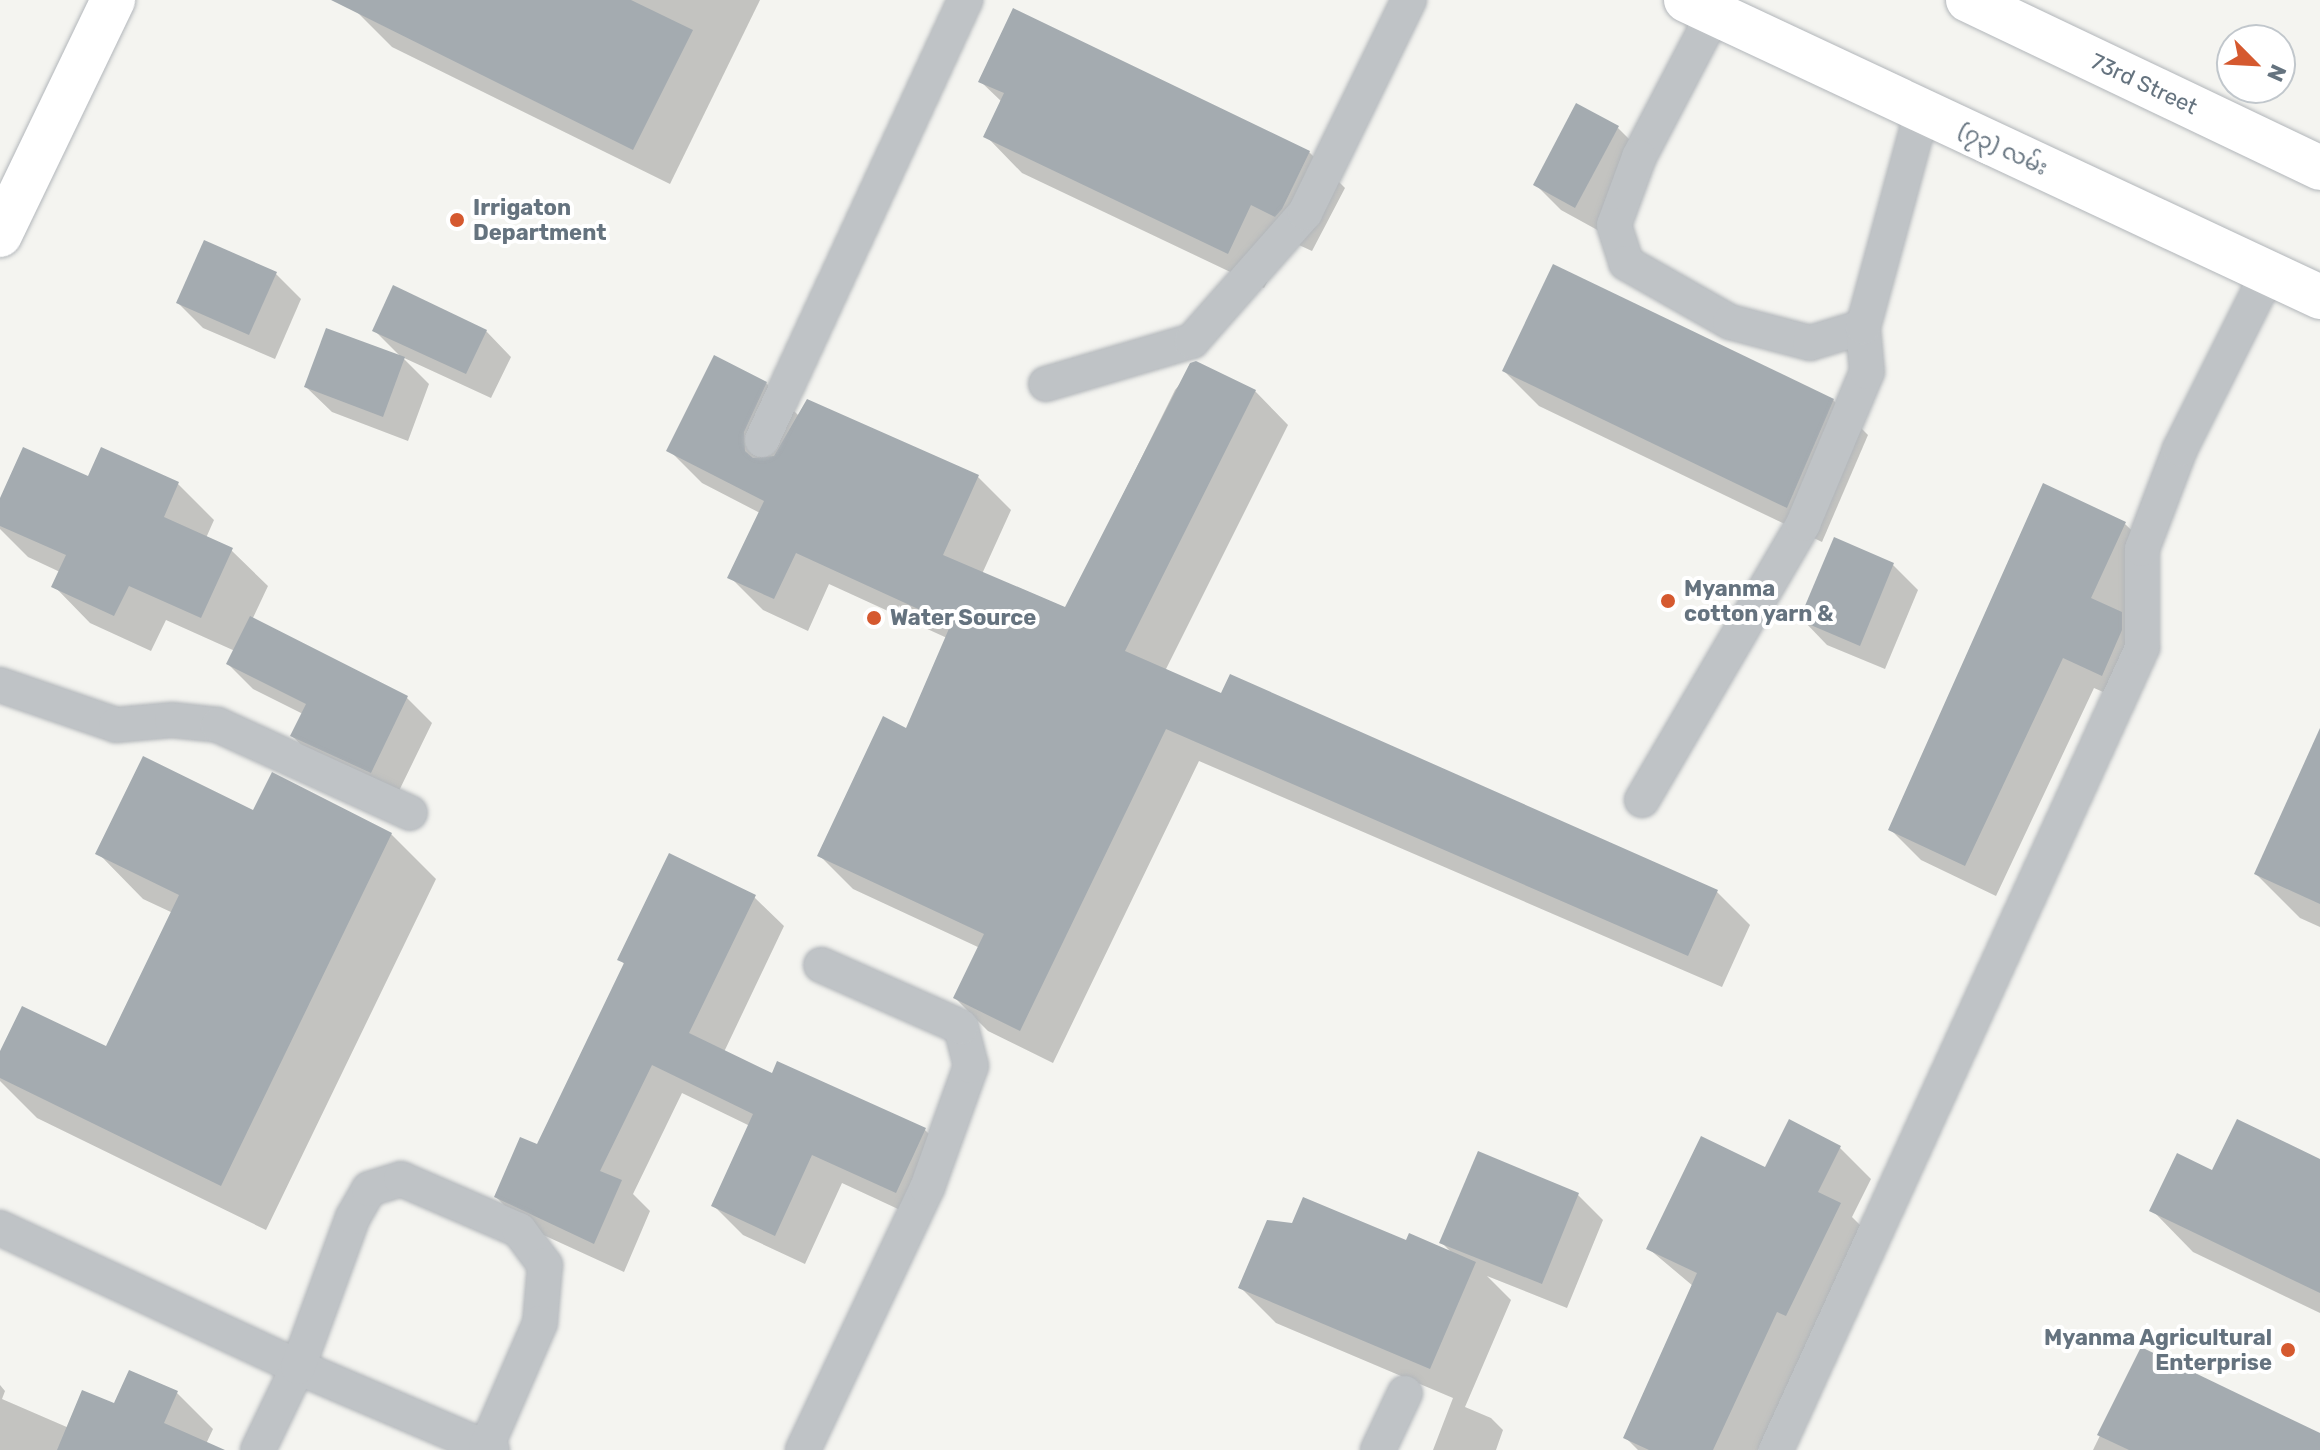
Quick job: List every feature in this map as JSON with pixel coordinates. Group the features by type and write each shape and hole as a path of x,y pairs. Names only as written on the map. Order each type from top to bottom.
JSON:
{"main road":[{"path":"0,235 113,0"},
{"name":"73rd Street","path":"1968,0 2320,168"},
{"name":"(၇၃) လမ်း","path":"1707,4 1922,111 2320,297"}],"lane":[{"path":"762,440 965,0"},
{"path":"1046,384 1192,341 1305,213 1409,0"},
{"path":"1707,4 1639,157 1614,225 1626,263 1743,326 1810,343 1863,327"},
{"path":"1642,800 1803,524 1867,372 1863,327 1922,111"},
{"path":"1776,1450 2142,648 2142,549 2180,449 2268,273"},
{"path":"0,685 108,724 172,720 218,725 410,813"},
{"path":"803,1450 927,1188 971,1066 961,1027 821,965"},
{"path":"0,1228 298,1367 489,1448 540,1323 545,1265 519,1230 471,1206 401,1179 369,1189 353,1217 298,1367 258,1450"},
{"path":"1378,1450 1405,1393"}],"building":[{"path":"331,0 631,0 693,30 633,150"},
{"path":"1013,8 1310,151 1282,209 1275,217 1251,205 1228,254 983,137 1004,93 978,82"},
{"path":"1576,103 1619,126 1575,208 1533,185"},
{"path":"204,240 277,272 249,335 176,303"},
{"path":"1553,264 1834,399 1787,508 1502,371"},
{"path":"393,285 487,330 466,374 372,331"},
{"path":"326,328 405,357 383,417 304,387"},
{"path":"714,355 767,382 744,432 745,451 753,458 774,456 807,399 979,475 943,555 1065,607 1190,363 1196,361 1256,390 1125,651 1221,693 1230,674 1718,890 1688,956 1166,729 1020,1031 953,998 984,934 817,856 883,716 906,728 951,624 796,553 774,599 727,578 764,501 666,451"},
{"path":"23,447 88,476 101,447 179,482 164,517 233,548 201,618 129,586 114,616 51,587 66,555 0,526 0,498"},
{"path":"2043,483 2126,522 2091,598 2122,612 2122,630 2102,676 2063,658 1965,866 1888,830"},
{"path":"1834,537 1894,563 1860,646 1799,620"},
{"path":"250,616 408,696 371,773 290,736 306,704 226,664"},
{"path":"2320,728 2320,904 2254,874"},
{"path":"143,756 253,810 272,772 392,833 221,1186 0,1078 0,1051 22,1006 106,1046 179,895 95,854"},
{"path":"669,853 756,895 689,1033 772,1073 777,1061 926,1128 896,1193 812,1155 775,1236 711,1206 753,1114 652,1065 600,1171 622,1180 594,1244 494,1197 520,1137 537,1144 624,963 617,960"},
{"path":"1789,1119 1841,1146 1818,1192 1841,1203 1786,1316 1777,1312 1713,1450 1649,1450 1623,1438 1697,1273 1646,1249 1701,1136 1765,1167"},
{"path":"2237,1119 2320,1159 2320,1293 2149,1211 2177,1153 2212,1170"},
{"path":"1478,1151 1579,1193 1542,1284 1439,1243"},
{"path":"1303,1197 1406,1240 1409,1233 1476,1262 1430,1369 1238,1288 1267,1220 1292,1223"},
{"path":"2141,1347 2320,1433 2320,1450 2129,1450 2097,1435"},
{"path":"129,1370 178,1391 164,1423 225,1450 57,1450 82,1390 114,1403"}],"place":[{"name":"Irrigaton Department","path":"457,220"},
{"name":"Myanma cotton yarn &","path":"1668,601"},
{"name":"Water Source","path":"874,618"},
{"name":"Myanma Agricultural Enterprise","path":"2288,1350"}]}
